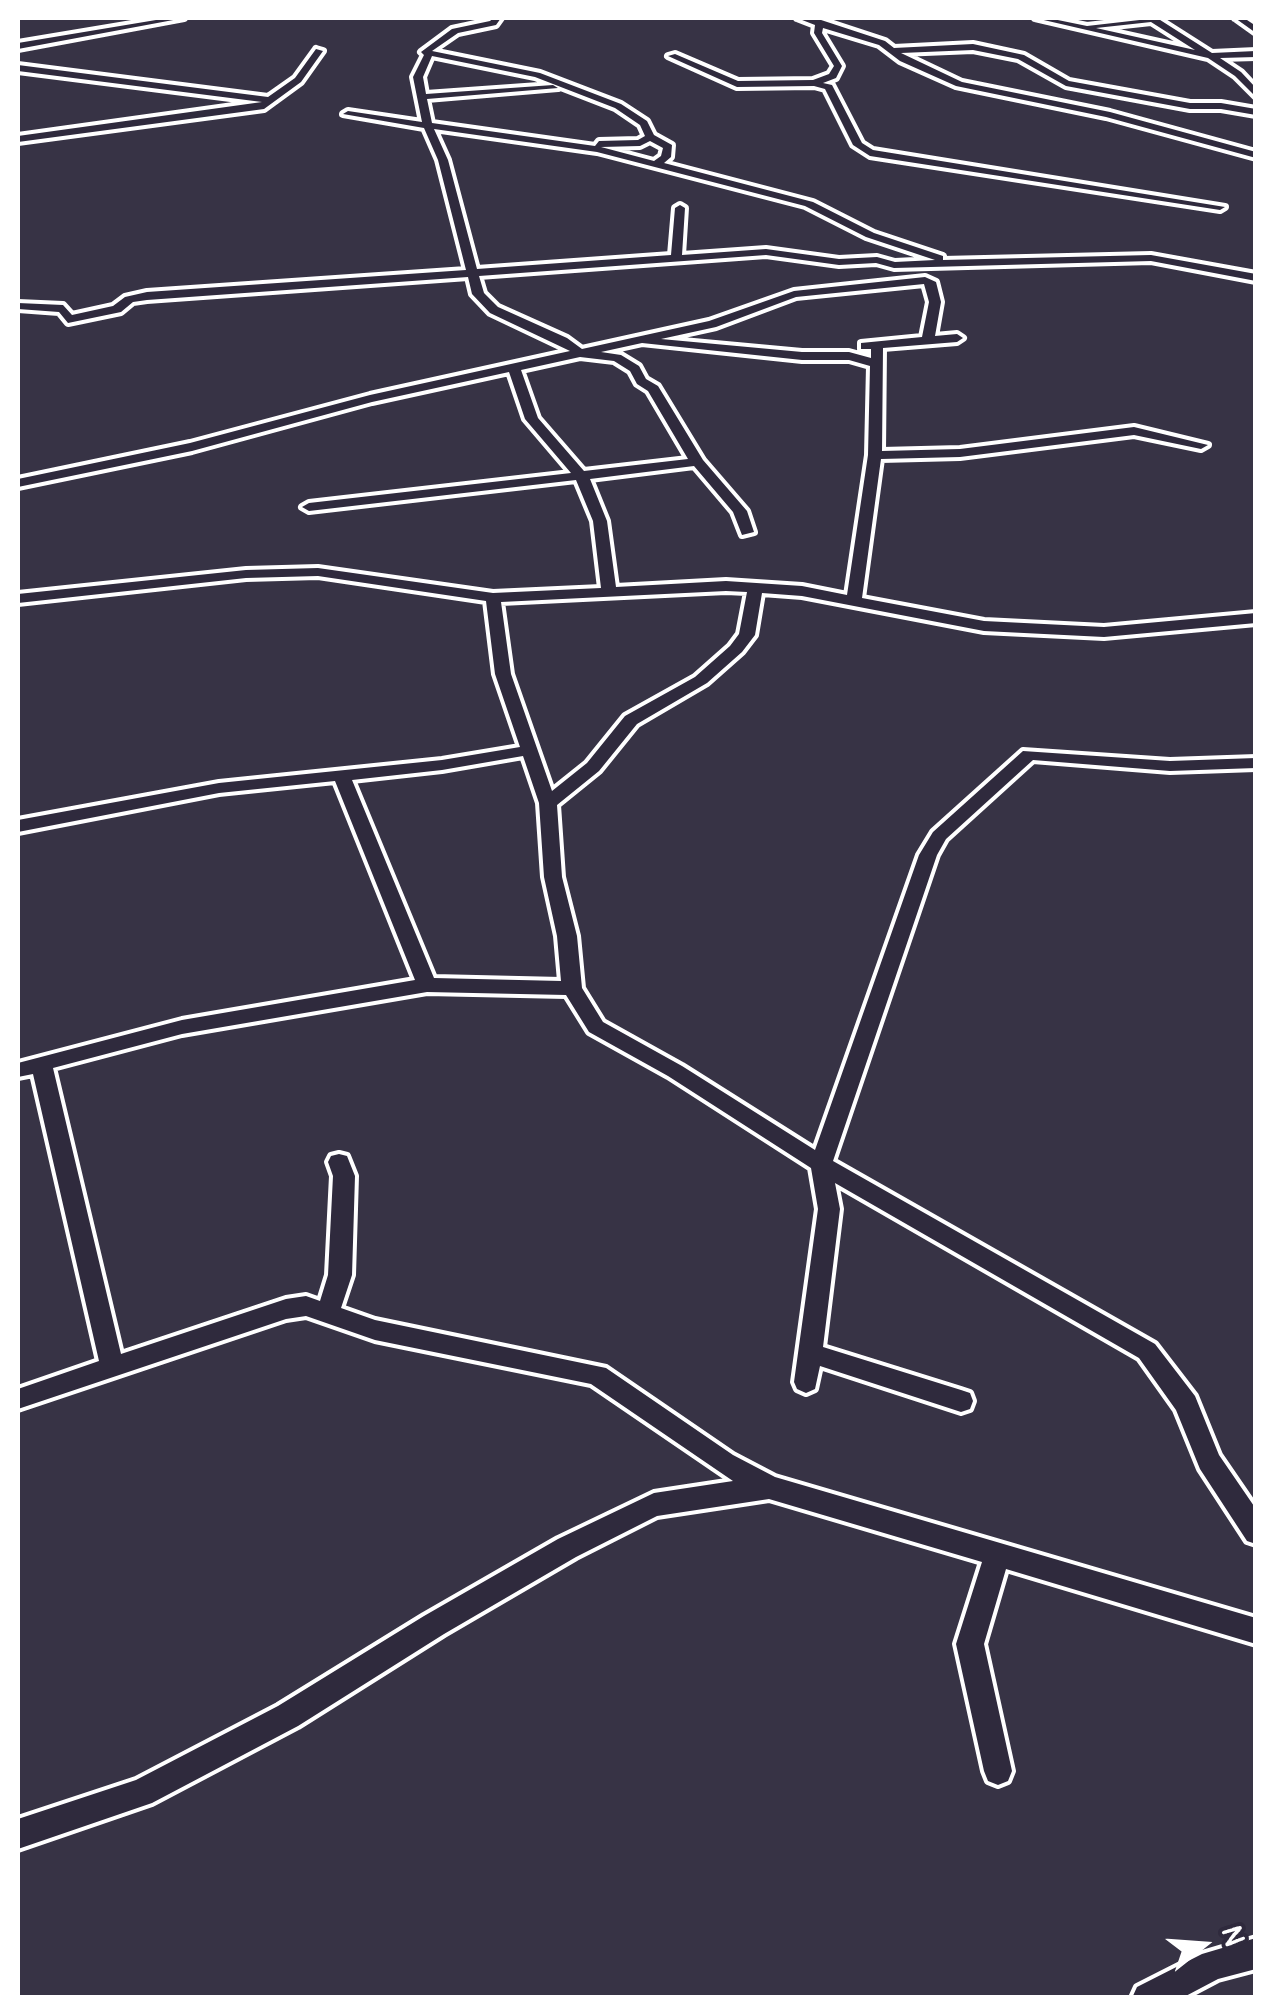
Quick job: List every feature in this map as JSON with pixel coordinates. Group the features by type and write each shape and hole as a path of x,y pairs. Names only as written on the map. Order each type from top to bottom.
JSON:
{"street":[{"path":"18,46 180,18"},
{"path":"426,52 456,32 493,23 496,18"},
{"path":"807,18 886,47 959,84 1106,114 1252,154"},
{"path":"807,18 820,24 818,34 838,66 833,76 814,84"},
{"path":"1039,18 1209,56 1256,54"},
{"path":"1084,28 1152,18 1238,74 1255,94 1221,106"},
{"path":"1239,18 1256,31"},
{"path":"18,46 48,70"},
{"path":"886,47 967,46 1008,54 1066,82 1190,106 1256,112"},
{"path":"18,139 261,107 298,80 319,51"},
{"path":"426,52 480,62 574,88 627,110 644,123 650,137 668,146 666,157 654,165"},
{"path":"426,52 429,54 418,77 428,126 443,160 478,294 494,310 564,341 580,353 616,358 635,369 653,389 696,462 740,511 747,532"},
{"path":"1224,54 1256,65"},
{"path":"672,56 737,84 829,87 864,151 1220,207"},
{"path":"18,68 269,100"},
{"path":"422,97 574,88"},
{"path":"211,92 216,113"},
{"path":"348,114 578,147 654,165 809,204 870,235 944,262"},
{"path":"578,147 640,143 650,137"},
{"path":"676,256 680,208"},
{"path":"18,306 62,309 68,319 117,309 129,299 147,296 365,284 676,256 766,252 839,262 878,260 894,265 1151,258 1256,278"},
{"path":"18,483 192,447 370,399 724,322 780,297 924,280 932,286 935,302 928,339"},
{"path":"824,357 877,343 957,338"},
{"path":"635,340 668,346 849,356 878,364"},
{"path":"854,600 874,455 877,343"},
{"path":"514,368 532,419 582,477 600,520 609,593"},
{"path":"874,455 960,453 1134,431 1201,445"},
{"path":"310,507 696,462"},
{"path":"18,598 246,574 318,572 493,598 726,586 802,591 984,626 1104,632 1256,618"},
{"path":"548,803 592,767 631,720 700,680 736,649 748,635 755,590"},
{"path":"493,598 503,674 548,803 553,877 567,936 572,988 596,1027 675,1071 821,1164 1147,1351 1186,1404 1209,1461 1256,1532"},
{"path":"18,826 219,788 531,750"},
{"path":"806,1382 829,1209 821,1164 928,855 940,836 973,802 1030,755 1170,766 1256,763"},
{"path":"342,776 427,985"},
{"path":"18,1070 182,1028 427,985 572,988"},
{"path":"41,1062 112,1366"},
{"path":"328,1311 340,1275 342,1254 344,1176 339,1162"},
{"path":"18,1400 286,1309 306,1306 375,1330 597,1375 724,1463 770,1487 1256,1631"},
{"path":"810,1353 961,1400"},
{"path":"18,1834 142,1794 288,1716 434,1624 566,1548 654,1505 770,1487"},
{"path":"996,1556 970,1644 998,1772"},
{"path":"1148,1998 1213,1965 1256,1953"}]}
